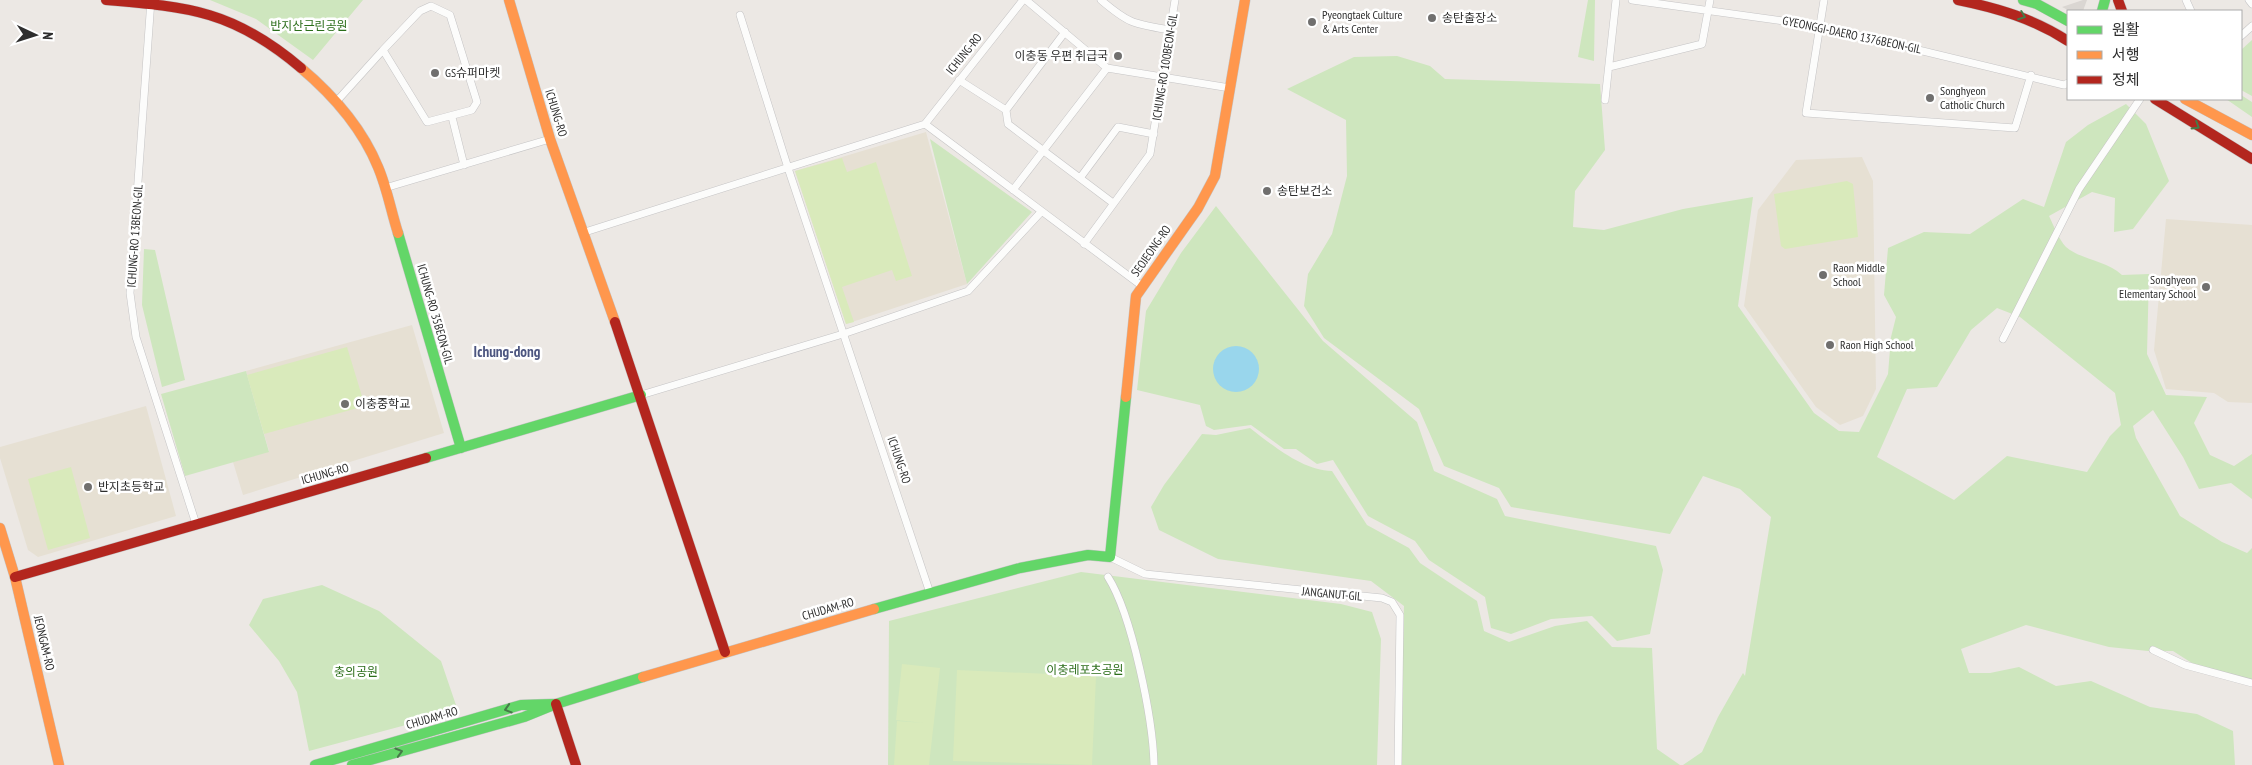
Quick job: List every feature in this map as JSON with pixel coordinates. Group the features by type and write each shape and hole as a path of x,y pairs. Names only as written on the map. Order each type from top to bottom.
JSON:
{"street":[{"name":"ICHUNG-RO 35BEON-GIL","path":"106,0 175,5 226,18 266,41 304,71 336,102 361,134 378,167 461,448"},
{"name":"ICHUNG-RO","path":"509,0 550,139 585,232 641,395 725,652"},
{"name":"ICHUNG-RO","path":"925,124 1024,0"},
{"path":"1024,0 1107,68 1230,88"},
{"path":"1100,0 1122,18 1134,24 1170,30"},
{"name":"ICHUNG-RO 100BEON-GIL","path":"1084,244 1150,154 1175,0"},
{"name":"SEOJEONG-RO","path":"1110,557 1136,296 1198,208 1215,176 1245,0"},
{"path":"1606,100 1616,0"},
{"name":"GYEONGGI-DAERO 1376BEON-GIL","path":"1632,0 1819,26 2031,75 2064,85 2067,84"},
{"path":"1609,67 1702,44 1710,0"},
{"path":"1824,0 1806,113 2015,128 2031,75"},
{"path":"1958,0 1990,6 2025,17 2067,40"},
{"path":"2023,0 2037,4 2067,20"},
{"path":"2249,0 2252,4"},
{"name":"ICHUNG-RO 13BEON-GIL","path":"151,2 130,293 136,337 196,524"},
{"path":"336,102 383,50 420,11 433,3 450,15 477,102 472,110 427,122 383,50"},
{"name":"ICHUNG-RO","path":"740,16 788,168 930,593"},
{"path":"2242,35 2252,26"},
{"path":"1065,32 1006,110 1008,124 1044,149 1113,203"},
{"path":"1013,190 1107,68"},
{"path":"959,80 1006,110"},
{"path":"2003,339 2079,189 2139,100"},
{"path":"2156,100 2194,125 2252,159"},
{"path":"2186,100 2204,112 2252,135"},
{"path":"452,116 464,165"},
{"path":"585,232 925,124 1142,286"},
{"name":"ICHUNG-RO 100BEON-GIL","path":"1080,178 1118,127 1154,134"},
{"path":"385,188 550,139"},
{"name":"ICHUNG-RO","path":"16,577 641,395 843,334 968,291 1041,212"},
{"name":"JEONGAM-RO","path":"0,528 16,577 59,765"},
{"name":"CHUDAM-RO","path":"352,765 524,717 556,704 725,652 1020,568 1088,555 1110,557"},
{"name":"JANGANUT-GIL","path":"1110,557 1145,574 1382,598 1392,602 1400,615 1398,765"},
{"path":"1108,577 1120,595 1141,678 1153,743 1154,765"},
{"path":"2153,650 2185,665 2252,683"},
{"path":"556,704 576,765"},
{"name":"CHUDAM-RO","path":"316,765 521,705 556,704"}],"shaded area":[{"path":"2087,0 2083,10 2068,10 2062,7"},
{"path":"926,132 967,284 846,324 795,171"},
{"path":"1862,157 1873,181 1876,389 1863,416 1840,425 1816,407 1744,306 1758,210 1796,160"},
{"name":"Songhyeon Elementary School","path":"2166,219 2252,225 2252,403 2228,402 2214,393 2166,389 2154,350"},
{"name":"이충중학교","path":"412,325 444,433 243,495 233,462 269,451 246,371"},
{"name":"반지초등학교","path":"146,406 176,516 38,557 28,550 0,458 0,447"}],"green space":[{"name":"반지산근린공원","path":"210,0 363,0 313,60 256,19"},
{"path":"1588,0 1595,0 1594,61 1578,57"},
{"path":"2252,40 2252,96 2242,91 2242,49"},
{"path":"1397,56 1430,66 1445,79 1600,84 1605,150 1575,191 1573,227 1604,230 1683,209 1753,197 1738,306 1814,413 1839,431 1859,432 1888,374 1891,337 1896,317 1884,295 1888,248 1924,232 1970,234 2023,199 2044,207 2066,142 2088,125 2126,104 2146,124 2169,181 2133,229 2114,232 2115,198 2092,192 2049,216 2061,240 2072,251 2109,266 2122,275 2149,274 2147,354 2166,395 2207,397 2194,423 2210,455 2234,466 2252,454 2252,499 2231,483 2199,489 2183,457 2153,410 2133,426 2136,438 2180,516 2222,542 2247,553 2252,548 2252,680 2195,665 2173,651 2148,651 2109,647 2026,625 1961,649 1969,673 1990,673 2019,667 2056,686 2091,681 2150,707 2197,714 2233,731 2235,765 1683,765 1702,752 1718,717 1743,673 1745,676 1771,517 1740,489 1703,476 1670,534 1511,507 1499,488 1444,466 1419,409 1324,338 1304,306 1308,274 1332,234 1347,176 1346,120 1287,89 1354,57","holes":["1997,308 2020,317 2115,393 2121,425 2110,436 2087,472 2007,456 1954,500 1877,457 1907,389 1937,387 1971,330"]},
{"path":"2242,96 2252,102 2252,117 2227,100 2242,100"},
{"path":"930,139 1032,212 967,284"},
{"path":"842,158 847,172 876,162 912,276 896,281 892,270 842,287 854,322 846,324 795,171"},
{"path":"1847,181 1853,184 1858,237 1785,249 1781,246 1774,194"},
{"path":"1216,206 1323,341 1417,422 1434,471 1497,499 1505,516 1656,546 1663,570 1650,634 1617,641 1592,616 1551,619 1511,634 1491,628 1485,597 1429,560 1415,541 1368,516 1333,460 1317,464 1296,449 1284,449 1251,425 1214,430 1206,426 1200,405 1137,390 1146,311 1181,253"},
{"path":"144,249 155,250 185,380 162,387 142,305"},
{"path":"347,347 365,406 264,434 247,375"},
{"path":"246,371 269,452 185,476 161,394"},
{"path":"1250,428 1299,462 1321,470 1332,471 1367,525 1409,548 1420,563 1477,601 1484,631 1509,642 1555,626 1587,621 1612,647 1652,648 1657,749 1680,765 1399,765 1404,606 1371,581 1218,559 1159,530 1151,507 1164,485 1202,434 1216,435"},
{"path":"71,467 90,538 48,550 28,479"},
{"name":"이충레포츠공원","path":"1081,572 1341,604 1372,612 1381,639 1377,765 888,765 889,621"},
{"name":"충의공원","path":"322,585 379,611 441,661 458,711 309,751 297,692 279,661 249,625 263,599"},
{"path":"902,664 940,668 929,765 894,765 897,721 924,723 896,720"},
{"path":"957,670 1096,676 1092,765 953,761"}],"water":[{"path":"1232,346 1240,346 1249,350 1255,356 1259,369 1255,382 1249,388 1240,392 1232,392 1223,388 1217,382 1213,373 1213,365 1217,356 1223,350"}],"traffic: fast":[{"path":"2023,0 2037,4 2067,20"},
{"path":"2102,10 2105,0"},
{"path":"398,233 461,448"},
{"path":"426,458 641,395"},
{"path":"874,609 1020,568 1088,555 1110,557 1126,397"},
{"path":"352,765 524,717 556,704 643,677"},
{"path":"315,765 521,705 553,704"}],"traffic: slow":[{"path":"509,0 550,139 615,322"},
{"path":"1126,397 1136,296 1198,208 1215,176 1245,0"},
{"path":"301,68 346,113 364,139 381,175 398,233"},
{"path":"2187,100 2252,135"},
{"path":"0,528 15,577 59,765"},
{"path":"643,677 874,609"}],"traffic: jam":[{"path":"106,0 162,6 210,15 254,34 301,68"},
{"path":"1958,0 2029,20 2067,40"},
{"path":"2118,0 2122,10"},
{"path":"2157,100 2252,159"},
{"path":"615,322 725,652"},
{"path":"15,577 426,458"},
{"path":"556,704 576,765"}],"place":[{"name":"송탄출장소","path":"1432,18"},
{"name":"Pyeongtaek Culture & Arts Center","path":"1312,22"},
{"name":"이충동 우편 취급국","path":"1118,56"},
{"name":"GS슈퍼마켓","path":"435,73"},
{"name":"Songhyeon Catholic Church","path":"1930,98"},
{"name":"송탄보건소","path":"1267,191"},
{"name":"Raon Middle School","path":"1823,275"},
{"name":"Songhyeon Elementary School","path":"2206,287"},
{"name":"Raon High School","path":"1830,345"},
{"name":"이충중학교","path":"345,404"},
{"name":"반지초등학교","path":"88,487"}],"district":[{"name":"Ichung-dong","path":"507,352"}]}
